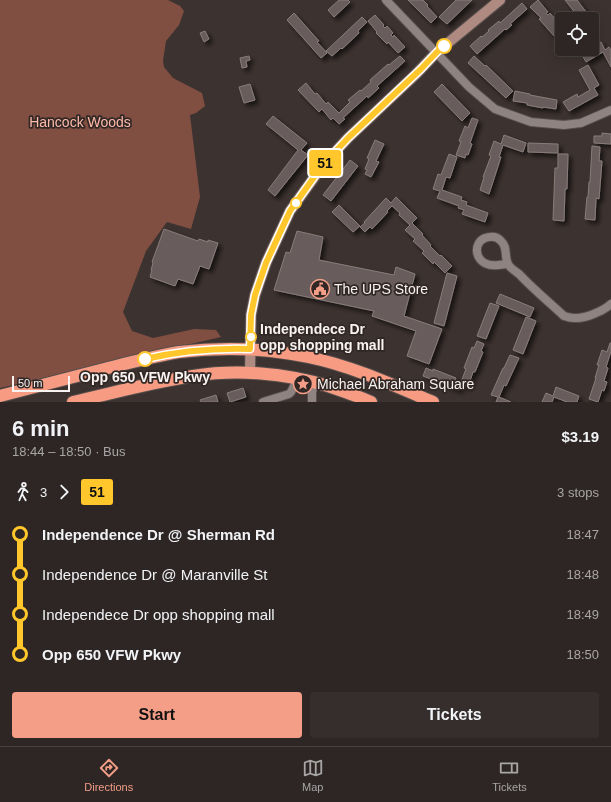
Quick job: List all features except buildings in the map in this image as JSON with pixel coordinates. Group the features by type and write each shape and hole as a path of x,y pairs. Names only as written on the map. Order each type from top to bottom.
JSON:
{"highway":[{"path":"0,396 130,362 165,355 203,350 250,349 283,352 323,360 433,402"},
{"path":"73,402 180,377 214,373 273,374 298,378 315,382 371,402"}],"main road":[{"path":"250,373 251,315 255,295 266,263 290,211 322,166 348,138 437,52 500,0"}],"street":[{"path":"386,0 469,87 495,109 531,122 564,125 581,123 611,110"},
{"path":"508,264 564,316 579,318 590,315 611,304"},
{"path":"263,402 292,392 298,378"},
{"path":"312,402 311,397 315,382"}],"green space":[{"name":"Hancock Woods","path":"0,0 168,0 180,6 184,11 179,25 166,41 163,61 164,67 173,78 202,93 205,106 196,113 190,115 200,197 191,229 167,222 146,251 123,312 132,331 153,338 194,329 216,330 221,337 0,388"}],"bus line":[{"name":"51","path":"145,359 195,351 250,349 251,315 255,295 266,263 290,211 322,166 348,138 444,46"}],"place":[{"name":"The UPS Store","path":"320,289"},
{"name":"Independece Dr opp shopping mall","path":"251,337"},
{"name":"Opp 650 VFW Pkwy","path":"145,359"},
{"name":"Michael Abraham Square","path":"303,384"}]}
